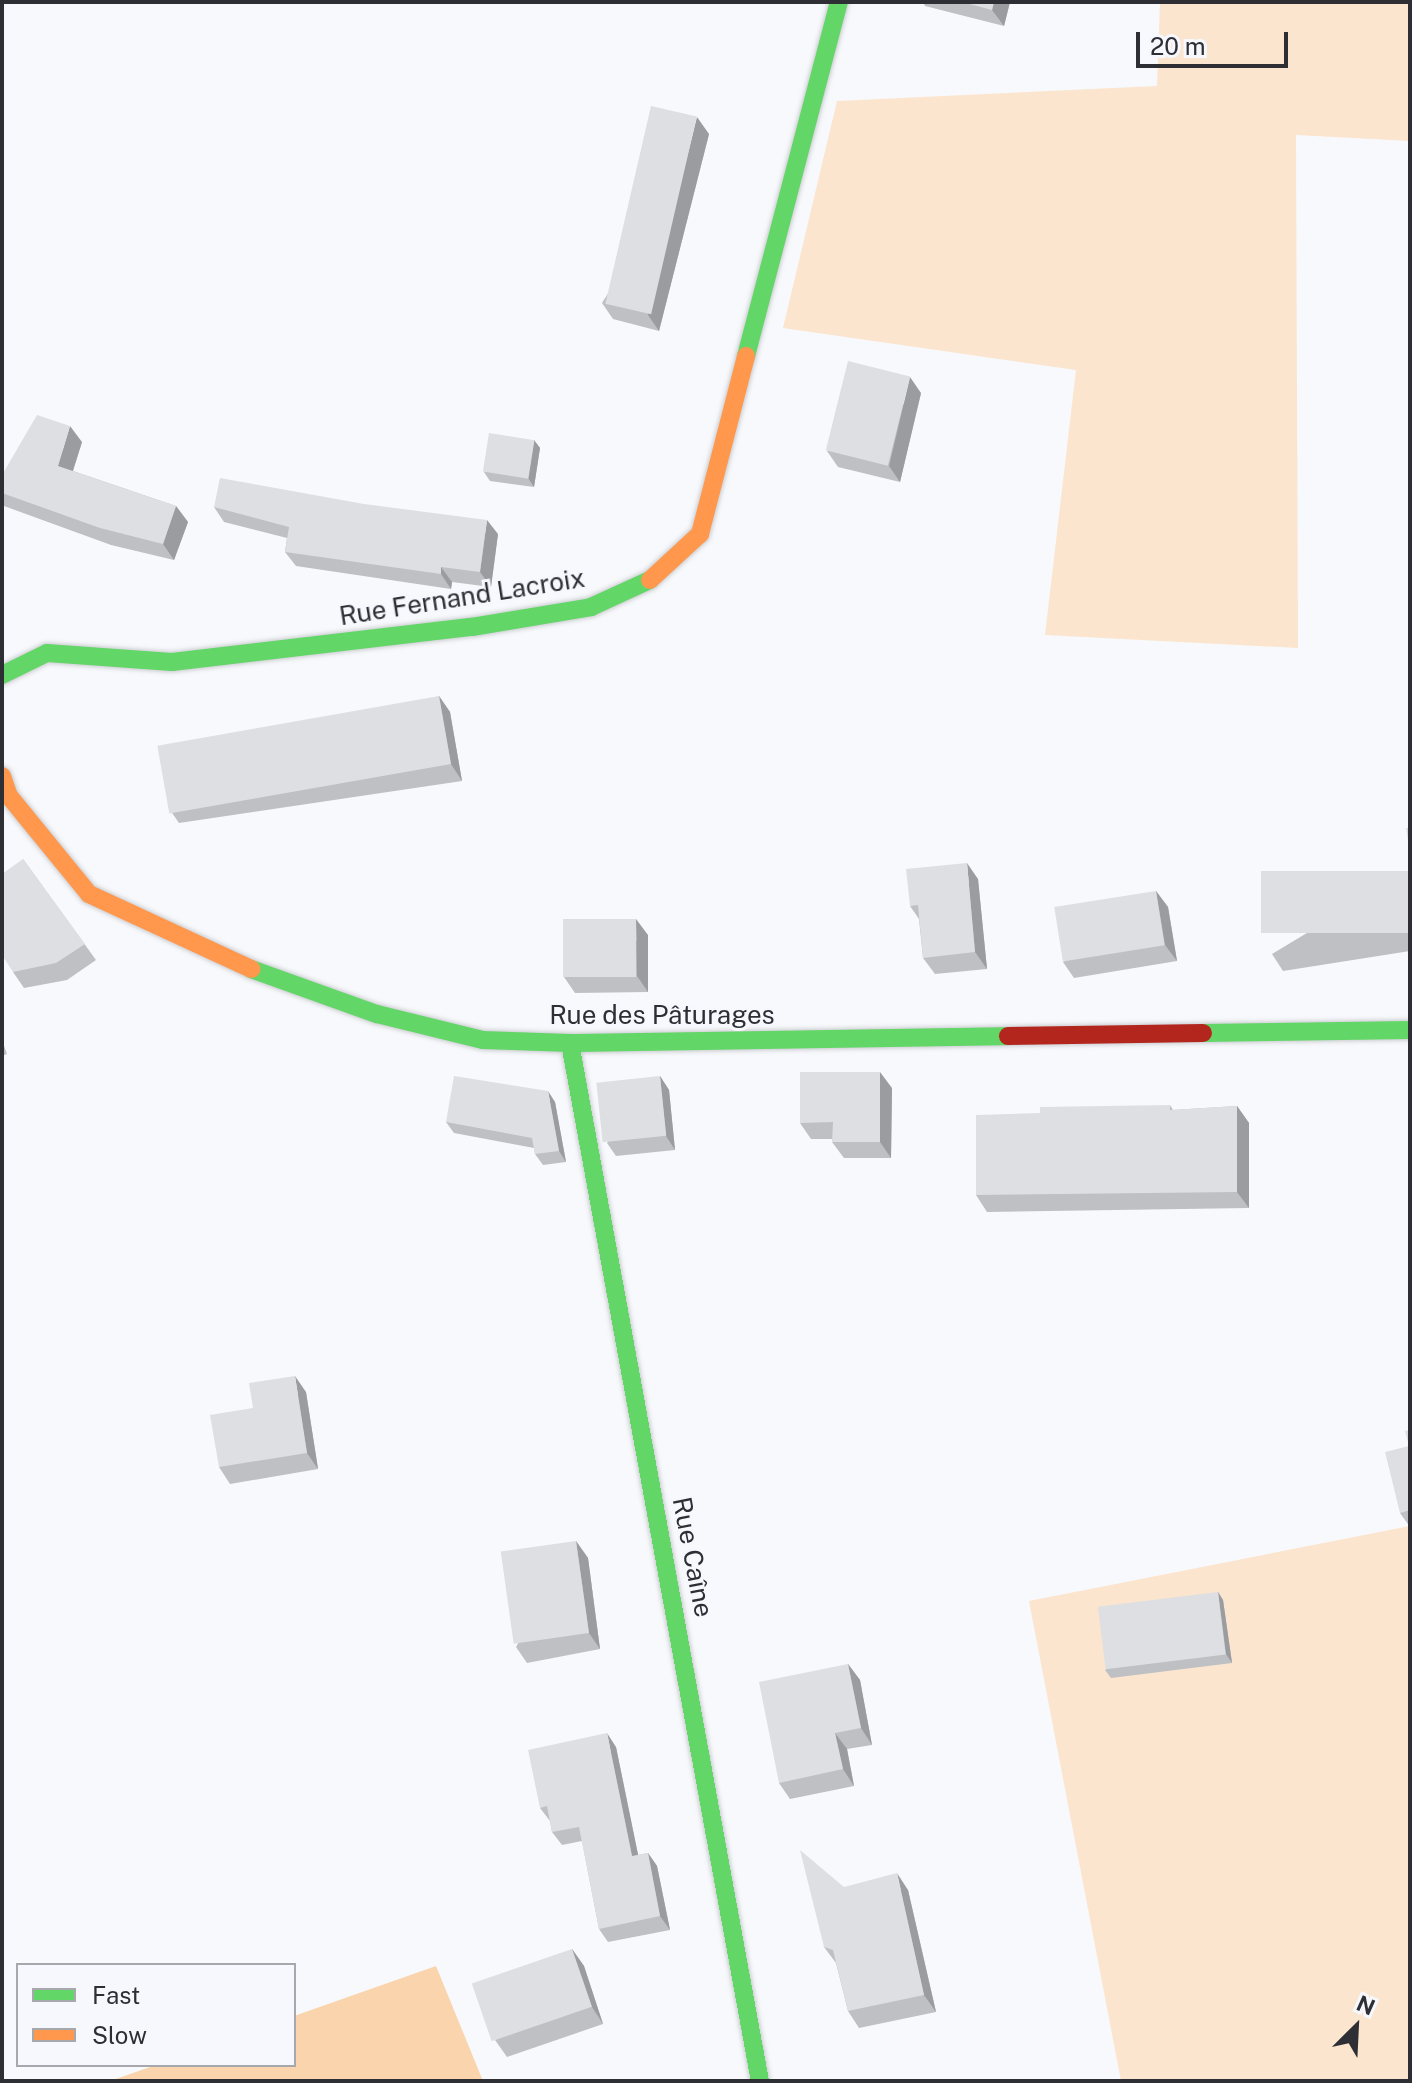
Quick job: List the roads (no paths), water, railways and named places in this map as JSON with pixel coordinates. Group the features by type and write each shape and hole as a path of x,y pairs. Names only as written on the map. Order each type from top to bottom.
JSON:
{"street":[{"name":"Rue Fernand Lacroix","path":"2,675 47,653 172,662 472,627 591,607 657,577 700,534 839,2"},
{"name":"Rue des Pâturages","path":"2,776 9,796 89,894 243,966 377,1014 483,1040 570,1043 1410,1030"},
{"name":"Rue Caîne","path":"570,1043 760,2081"}]}
